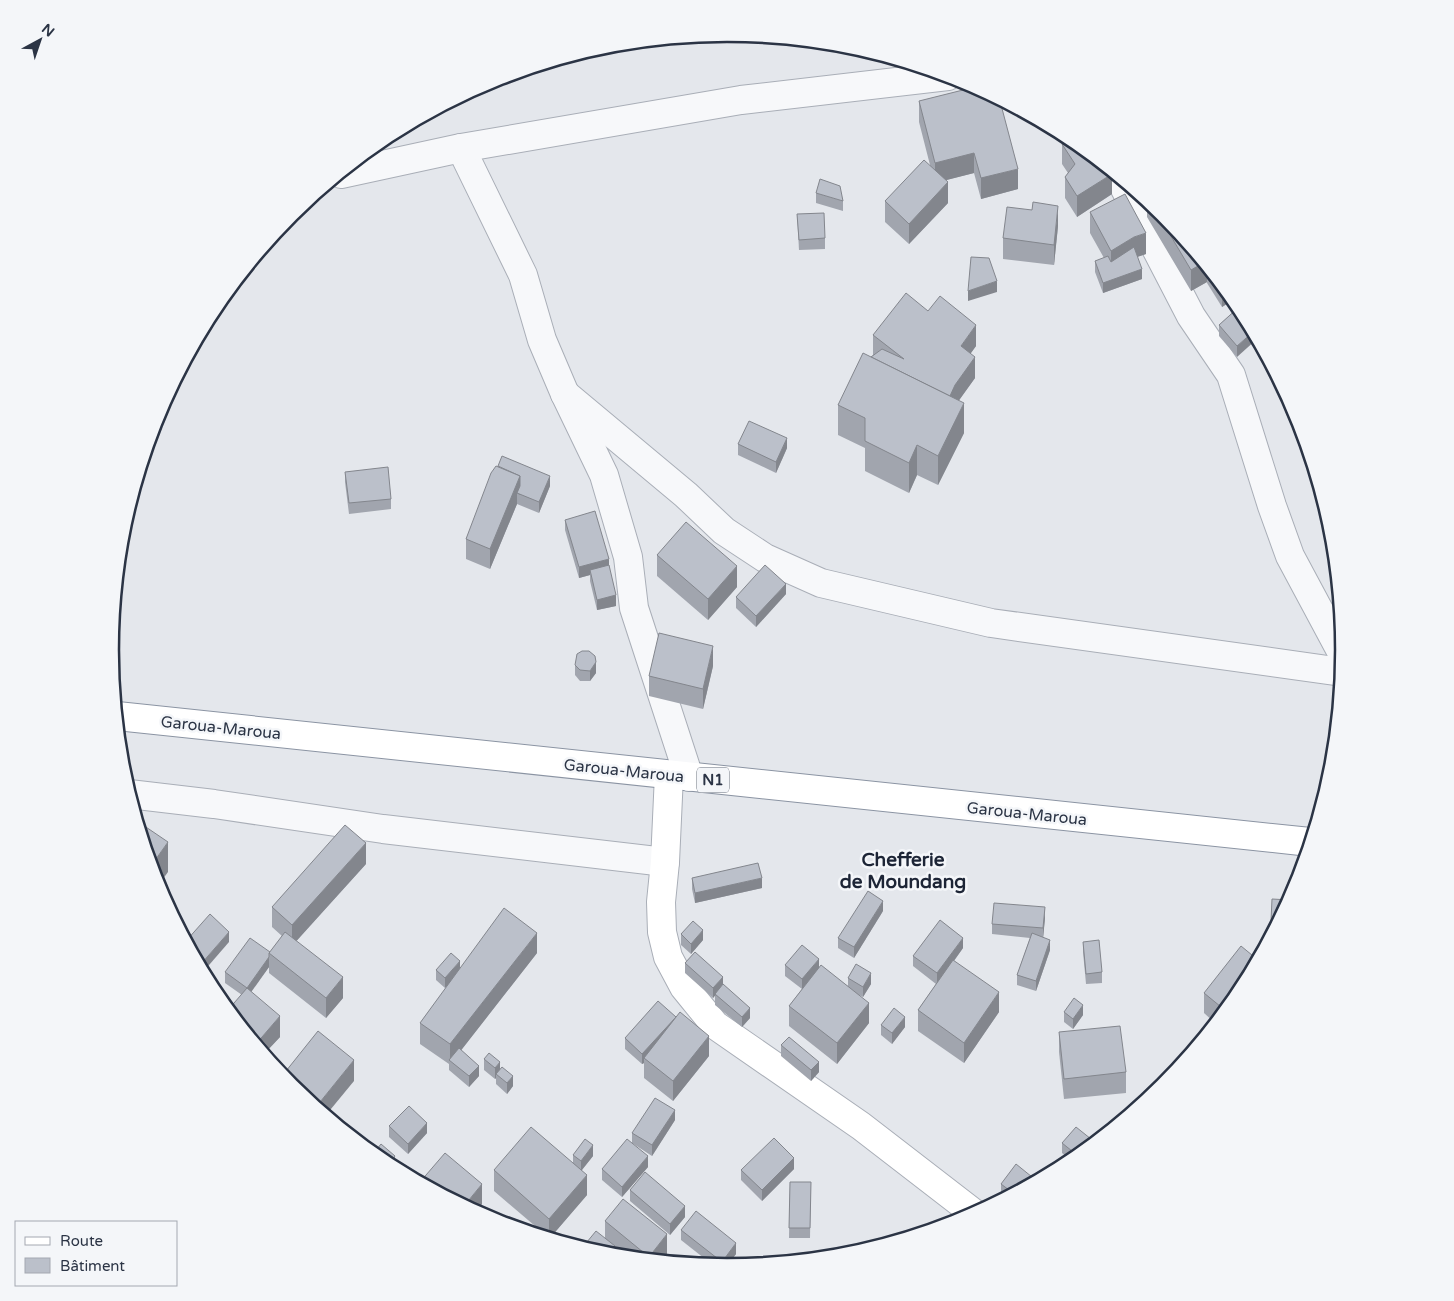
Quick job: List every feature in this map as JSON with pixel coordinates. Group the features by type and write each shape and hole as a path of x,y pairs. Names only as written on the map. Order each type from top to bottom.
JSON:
{"main road":[{"name":"Garoua-Maroua","path":"123,717 1304,841"},
{"path":"679,776 665,862 661,902 662,932 668,957 684,986 715,1024 861,1126 968,1208"}],"street":[{"path":"353,171 461,148 741,100 930,78"},
{"path":"461,148 523,275 542,340 565,394 604,475 628,557 634,608 679,776"},
{"path":"1127,192 1191,316 1231,375 1272,506 1290,556 1335,640"},
{"path":"565,394 686,495 724,531 765,558 821,583 990,624 1334,671"},
{"path":"137,795 214,804 383,829 665,862"}],"building":[{"path":"963,90 1002,108 1018,169 981,178 974,153 935,163 919,101"},
{"path":"1062,144 1108,177 1077,196 1065,177 1075,164"},
{"path":"924,160 948,182 909,224 885,201"},
{"path":"820,179 840,186 843,201 816,193"},
{"path":"1125,194 1146,233 1134,237 1111,251 1090,212"},
{"path":"1033,202 1058,206 1054,245 1003,238 1007,207 1032,210"},
{"path":"824,213 825,238 799,240 797,214"},
{"path":"1171,236 1198,266 1191,270"},
{"path":"1134,247 1142,269 1103,283 1095,261 1108,256 1111,262"},
{"path":"971,257 989,258 997,281 968,291"},
{"path":"906,293 928,311 940,296 976,325 961,346 975,357 955,385 950,396 871,357 882,349 904,359 873,335"},
{"path":"1233,313 1248,337 1237,346 1219,325"},
{"path":"863,353 964,403 938,456 917,445 909,463 865,441 865,418 838,405"},
{"path":"749,421 787,438 776,462 738,444"},
{"path":"502,456 550,476 539,502 517,493 520,486 520,476 498,466"},
{"path":"496,466 520,476 490,549 466,539 491,473"},
{"path":"388,467 391,499 349,503 345,472"},
{"path":"595,511 609,559 579,567 565,520"},
{"path":"686,522 737,566 708,599 657,555"},
{"path":"609,565 616,595 597,600 590,570"},
{"path":"765,565 786,584 756,616 736,597"},
{"path":"659,633 713,646 703,689 649,676"},
{"path":"582,651 589,651 595,656 596,662 590,671 580,670 575,665 577,654"},
{"path":"345,825 366,843 292,925 272,907"},
{"path":"145,827 168,842 156,859"},
{"path":"758,863 762,878 695,893 692,878"},
{"path":"868,891 883,901 854,947 838,938"},
{"path":"1272,899 1281,900 1272,919 1271,921"},
{"path":"994,903 1045,907 1043,928 992,924"},
{"path":"504,908 537,933 450,1044 420,1023"},
{"path":"210,914 229,932 204,961 191,936"},
{"path":"940,920 963,938 937,973 913,956"},
{"path":"693,921 703,930 691,944 681,934"},
{"path":"285,932 343,977 326,998 269,953"},
{"path":"1032,933 1050,940 1036,981 1017,975"},
{"path":"250,938 270,952 269,957 247,988 225,972"},
{"path":"1099,940 1102,972 1086,974 1083,942"},
{"path":"802,945 819,959 802,979 785,965"},
{"path":"1241,946 1253,956 1220,1006 1204,993"},
{"path":"695,952 723,977 713,988 685,963"},
{"path":"451,953 460,961 445,978 436,970"},
{"path":"953,960 999,992 964,1043 918,1010"},
{"path":"856,964 871,973 863,987 848,978"},
{"path":"821,965 869,1003 837,1043 789,1006"},
{"path":"723,984 750,1008 742,1017 715,994"},
{"path":"247,988 280,1016 260,1039 233,1004"},
{"path":"1074,998 1083,1005 1073,1019 1064,1012"},
{"path":"658,1001 676,1017 642,1054 625,1038"},
{"path":"894,1008 905,1017 892,1033 881,1025"},
{"path":"680,1012 709,1036 673,1081 644,1058"},
{"path":"1120,1026 1126,1072 1064,1079 1059,1032"},
{"path":"318,1031 354,1060 320,1102 287,1069"},
{"path":"789,1037 819,1062 811,1070 781,1045"},
{"path":"459,1048 479,1066 469,1076 449,1060"},
{"path":"489,1053 500,1062 495,1068 484,1059"},
{"path":"502,1067 513,1076 507,1083 496,1074"},
{"path":"655,1098 675,1110 652,1145 632,1133"},
{"path":"409,1106 427,1123 408,1144 389,1126"},
{"path":"531,1127 587,1175 549,1219 494,1170"},
{"path":"1076,1127 1090,1138 1072,1151 1062,1143"},
{"path":"774,1138 794,1158 762,1190 741,1170"},
{"path":"585,1139 593,1145 581,1161 573,1155"},
{"path":"627,1139 648,1156 622,1187 602,1169"},
{"path":"381,1144 395,1156 393,1159 378,1148"},
{"path":"445,1153 482,1184 468,1201 424,1177"},
{"path":"1016,1164 1032,1177 1008,1189 1001,1184"},
{"path":"645,1172 685,1206 670,1224 630,1190"},
{"path":"790,1182 811,1182 810,1228 789,1228"},
{"path":"623,1199 667,1234 652,1253 643,1252 605,1221"},
{"path":"696,1211 736,1243 725,1258 717,1258 681,1230"},
{"path":"596,1231 615,1246 614,1248 587,1242"}],"district":[{"name":"Chefferie de Moundang","path":"903,870"}]}
